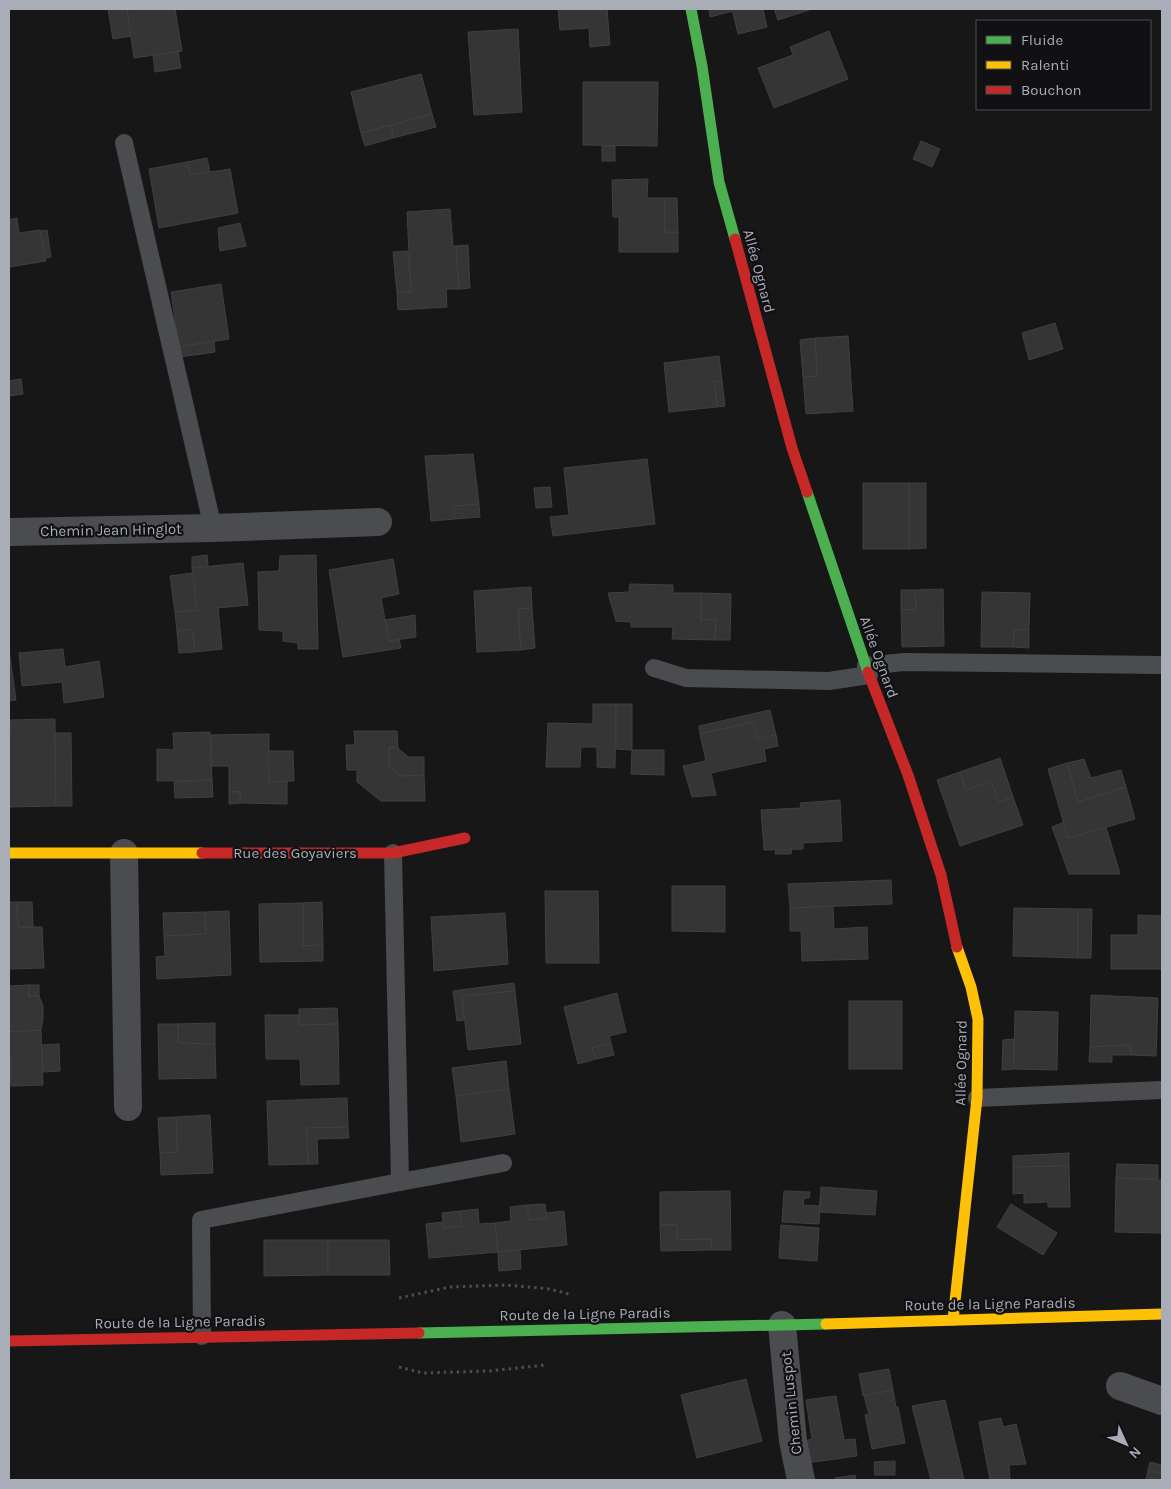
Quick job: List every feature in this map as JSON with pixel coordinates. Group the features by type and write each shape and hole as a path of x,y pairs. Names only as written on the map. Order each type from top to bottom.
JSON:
{"street":[{"name":"Allée Ognard","path":"691,9 720,182 792,448 867,671 911,784 941,875 954,938 971,987 978,1019 977,1098 953,1320"},
{"name":"Chemin Jean Hinglot","path":"9,532 213,528 378,522"},
{"name":"Rue des Goyaviers","path":"9,854 393,853 465,838"},
{"path":"124,853 128,1106"},
{"name":"Route de la Ligne Paradis","path":"9,1341 782,1325 1162,1314"},
{"name":"Chemin Luspot","path":"782,1325 793,1441 801,1480"},
{"path":"1120,1386 1162,1401"}],"lane":[{"path":"124,142 213,528"},
{"path":"654,668 686,678 829,681 904,662 1162,665"},
{"path":"393,853 400,1182"},
{"path":"977,1098 1162,1090"},
{"path":"202,1336 202,1220 502,1163"}],"building":[{"path":"108,9 127,9 131,36 113,39"},
{"path":"127,9 175,9 182,51 134,58"},
{"path":"558,9 607,9 610,45 590,47 589,28 560,30"},
{"path":"709,9 732,9 733,11 710,17"},
{"path":"732,9 763,9 767,27 738,34"},
{"path":"774,9 812,9 778,20"},
{"path":"518,29 522,112 474,115 468,32"},
{"path":"829,31 848,79 774,108 758,68 793,55 790,47"},
{"path":"178,52 181,68 155,72 153,55"},
{"path":"421,74 432,114 361,133 351,92"},
{"path":"583,82 658,82 657,146 583,145"},
{"path":"432,114 436,127 393,138 391,125"},
{"path":"391,125 393,138 365,146 361,133"},
{"path":"921,141 940,149 932,167 913,159"},
{"path":"602,146 615,146 615,161 602,161"},
{"path":"207,158 210,172 190,175 187,162"},
{"path":"187,162 190,175 230,169 238,213 159,228 149,169"},
{"path":"648,179 647,198 665,198 665,232 678,232 678,252 619,252 619,217 613,217 612,180"},
{"path":"665,198 677,198 678,232 665,232"},
{"path":"450,209 453,246 456,246 459,289 446,289 447,307 398,310 397,292 411,292 407,212"},
{"path":"17,218 19,233 40,230 46,261 9,267 9,220"},
{"path":"240,223 246,246 220,251 218,228"},
{"path":"47,230 51,257 45,258 41,231"},
{"path":"468,245 470,288 459,289 456,246"},
{"path":"408,251 411,292 397,292 393,252"},
{"path":"221,284 229,339 179,347 171,292"},
{"path":"1055,323 1063,349 1029,360 1022,333"},
{"path":"848,336 853,411 806,414 803,377 817,376 815,338"},
{"path":"815,338 817,376 803,377 800,340"},
{"path":"214,341 215,352 180,357 179,347"},
{"path":"719,356 722,381 715,382 717,407 669,412 664,363"},
{"path":"21,379 23,394 9,396 9,381"},
{"path":"722,381 725,406 717,407 715,382"},
{"path":"473,454 479,504 454,506 455,519 431,521 425,456"},
{"path":"647,459 655,524 553,536 550,517 569,515 564,468"},
{"path":"863,483 909,483 909,549 863,549"},
{"path":"909,483 926,483 926,548 909,549"},
{"path":"550,487 552,507 536,508 534,488"},
{"path":"479,504 480,517 455,519 454,506"},
{"path":"207,555 208,566 192,568 192,557"},
{"path":"316,555 318,649 298,649 298,643 283,641 283,631 259,630 258,572 279,571 280,556"},
{"path":"393,559 399,594 381,598 389,641 399,639 401,648 343,657 329,570"},
{"path":"243,563 248,605 218,608 222,649 195,652 192,630 177,631 175,612 197,610 192,568"},
{"path":"193,573 197,610 175,612 170,576"},
{"path":"630,584 673,585 673,593 701,593 701,620 716,619 715,640 672,639 673,627 631,627 631,622 616,621 608,593 629,592"},
{"path":"531,587 532,608 518,609 521,650 477,652 474,591"},
{"path":"943,589 944,646 902,647 901,610 916,609 915,590"},
{"path":"901,590 915,590 916,609 901,610"},
{"path":"982,592 1030,593 1029,629 1014,630 1013,647 981,647"},
{"path":"701,593 731,594 730,640 715,640 716,619 701,620"},
{"path":"532,608 535,648 521,650 518,609"},
{"path":"415,615 416,637 389,641 385,620"},
{"path":"1029,629 1029,648 1013,647 1014,630"},
{"path":"192,630 195,652 179,653 177,631"},
{"path":"63,649 65,667 99,661 104,697 64,703 62,682 22,686 19,653"},
{"path":"9,650 16,700 9,701"},
{"path":"593,704 616,704 615,768 597,767 597,747 581,747 580,767 546,767 548,723 593,724"},
{"path":"616,704 632,704 632,750 616,749"},
{"path":"770,710 776,735 757,739 753,722 700,734 699,726"},
{"path":"55,719 56,806 9,807 10,720"},
{"path":"753,722 757,739 776,735 778,746 764,749 766,761 711,773 716,795 692,797 683,766 706,761 700,734"},
{"path":"354,731 397,731 398,748 389,748 389,767 401,776 424,775 425,801 381,801 357,782 357,770 347,770 346,745 355,745"},
{"path":"210,732 212,780 157,781 157,749 174,750 173,733"},
{"path":"55,733 71,733 72,806 56,806"},
{"path":"269,734 269,782 287,781 287,804 240,803 240,792 229,792 229,766 212,766 211,735"},
{"path":"389,748 398,748 408,757 424,757 424,775 401,776 389,767"},
{"path":"632,750 664,750 664,775 631,774"},
{"path":"268,751 293,751 294,781 269,782"},
{"path":"1000,758 1013,797 999,802 991,781 966,790 960,772"},
{"path":"1084,759 1091,778 1121,770 1126,787 1078,802 1067,763"},
{"path":"1067,763 1078,802 1126,787 1135,819 1068,838 1048,769"},
{"path":"960,772 966,790 991,781 999,802 1013,797 1023,825 960,846 937,780"},
{"path":"212,780 213,797 175,798 174,782"},
{"path":"229,792 240,792 240,803 229,804"},
{"path":"840,800 842,841 803,843 803,849 764,850 761,810 801,808 800,803"},
{"path":"1064,822 1068,838 1106,827 1120,874 1069,874 1052,827"},
{"path":"792,849 791,854 775,854 776,850"},
{"path":"891,880 892,904 790,908 788,884"},
{"path":"672,886 725,886 725,932 672,931"},
{"path":"545,891 598,891 599,963 546,963"},
{"path":"9,902 17,902 18,927 42,927 44,968 9,969"},
{"path":"17,902 32,902 33,927 18,927"},
{"path":"322,902 323,945 303,946 303,903"},
{"path":"303,903 303,946 323,945 323,961 260,962 259,904"},
{"path":"833,906 834,929 867,927 868,959 802,961 801,931 790,931 790,908"},
{"path":"1014,908 1078,909 1078,958 1013,956"},
{"path":"1078,909 1092,909 1091,958 1078,958"},
{"path":"229,911 231,975 157,979 156,957 165,956 164,936 206,934 205,912"},
{"path":"205,912 206,934 164,936 163,913"},
{"path":"505,913 508,964 434,971 431,917"},
{"path":"1138,915 1162,916 1162,969 1111,969 1111,935 1138,935"},
{"path":"514,983 515,991 462,996 464,1020 457,1021 453,991"},
{"path":"29,985 29,996 39,996 43,1006 41,1030 9,1032 9,986"},
{"path":"29,985 39,985 39,996 29,996"},
{"path":"515,991 521,1044 468,1050 462,996"},
{"path":"617,993 626,1032 609,1036 611,1043 592,1048 596,1059 578,1064 564,1007"},
{"path":"1091,995 1158,998 1156,1056 1131,1055 1131,1045 1090,1047"},
{"path":"849,1001 902,1001 902,1069 849,1069"},
{"path":"337,1008 338,1024 299,1025 299,1009"},
{"path":"1015,1011 1058,1012 1057,1070 1014,1069"},
{"path":"265,1015 299,1015 299,1025 338,1024 339,1084 301,1085 300,1059 266,1059"},
{"path":"215,1023 215,1044 178,1043 178,1024"},
{"path":"158,1024 178,1024 178,1043 215,1044 216,1078 159,1079"},
{"path":"41,1030 43,1085 11,1086 9,1032"},
{"path":"1014,1039 1014,1069 1002,1070 1003,1040"},
{"path":"611,1043 614,1055 596,1059 592,1048"},
{"path":"59,1044 60,1071 43,1072 42,1045"},
{"path":"1131,1045 1131,1055 1112,1055 1112,1062 1089,1062 1090,1047"},
{"path":"506,1061 509,1089 456,1096 452,1068"},
{"path":"509,1089 515,1134 461,1142 456,1096"},
{"path":"347,1098 348,1127 307,1128 308,1164 269,1165 267,1101"},
{"path":"210,1115 213,1173 161,1175 160,1153 177,1152 176,1117"},
{"path":"176,1117 177,1152 160,1153 158,1118"},
{"path":"348,1127 349,1138 317,1139 318,1164 308,1164 307,1128"},
{"path":"1069,1153 1069,1166 1013,1167 1013,1156"},
{"path":"1117,1164 1158,1165 1158,1179 1116,1178"},
{"path":"1069,1166 1070,1207 1048,1207 1048,1202 1024,1203 1024,1193 1013,1194 1013,1167"},
{"path":"1116,1178 1162,1180 1162,1233 1115,1232"},
{"path":"821,1187 877,1191 875,1215 819,1212"},
{"path":"730,1191 731,1250 711,1250 711,1239 677,1240 677,1225 660,1225 660,1192"},
{"path":"784,1191 810,1192 809,1198 804,1198 803,1205 820,1206 819,1224 782,1222"},
{"path":"545,1204 547,1218 529,1220 527,1205"},
{"path":"1011,1204 1057,1233 1043,1255 997,1227"},
{"path":"527,1205 529,1220 547,1218 546,1213 564,1211 567,1245 498,1252 495,1223 511,1221 510,1207"},
{"path":"478,1209 479,1224 495,1223 498,1252 429,1258 426,1224 443,1222 444,1228 461,1226 460,1211"},
{"path":"460,1211 461,1226 444,1228 442,1213"},
{"path":"660,1225 677,1225 677,1240 711,1239 711,1250 661,1251"},
{"path":"781,1225 819,1228 817,1261 779,1258"},
{"path":"264,1240 328,1240 328,1275 264,1276"},
{"path":"328,1240 389,1240 390,1275 328,1275"},
{"path":"520,1250 521,1269 499,1271 498,1252"},
{"path":"889,1369 893,1390 863,1396 859,1374"},
{"path":"746,1379 762,1441 697,1458 681,1395"},
{"path":"893,1390 905,1443 872,1449 865,1415 869,1414 864,1396"},
{"path":"836,1396 844,1440 855,1439 857,1456 806,1463 802,1442 812,1439 806,1400"},
{"path":"945,1400 964,1480 931,1480 912,1406"},
{"path":"1001,1418 1003,1427 1016,1424 1026,1464 1009,1465 1010,1479 990,1480 979,1422"},
{"path":"895,1461 895,1475 875,1475 874,1462"},
{"path":"1150,1462 1162,1465 1162,1474 1148,1470"},
{"path":"1148,1470 1162,1474 1162,1480 1146,1480"},
{"path":"855,1475 856,1480 836,1480 835,1478"}],"traffic: fast":[{"path":"691,9 702,66 719,182 735,239"},
{"path":"807,492 868,672"},
{"path":"419,1333 826,1324"}],"traffic: slow":[{"path":"9,853 202,853"},
{"path":"953,1320 977,1098 978,1019 971,987 957,947"},
{"path":"826,1324 1162,1314"}],"traffic: jam":[{"path":"735,239 792,448 807,492"},
{"path":"868,672 908,775 941,875 957,947"},
{"path":"202,853 393,853 465,838"},
{"path":"9,1341 419,1333"}]}
